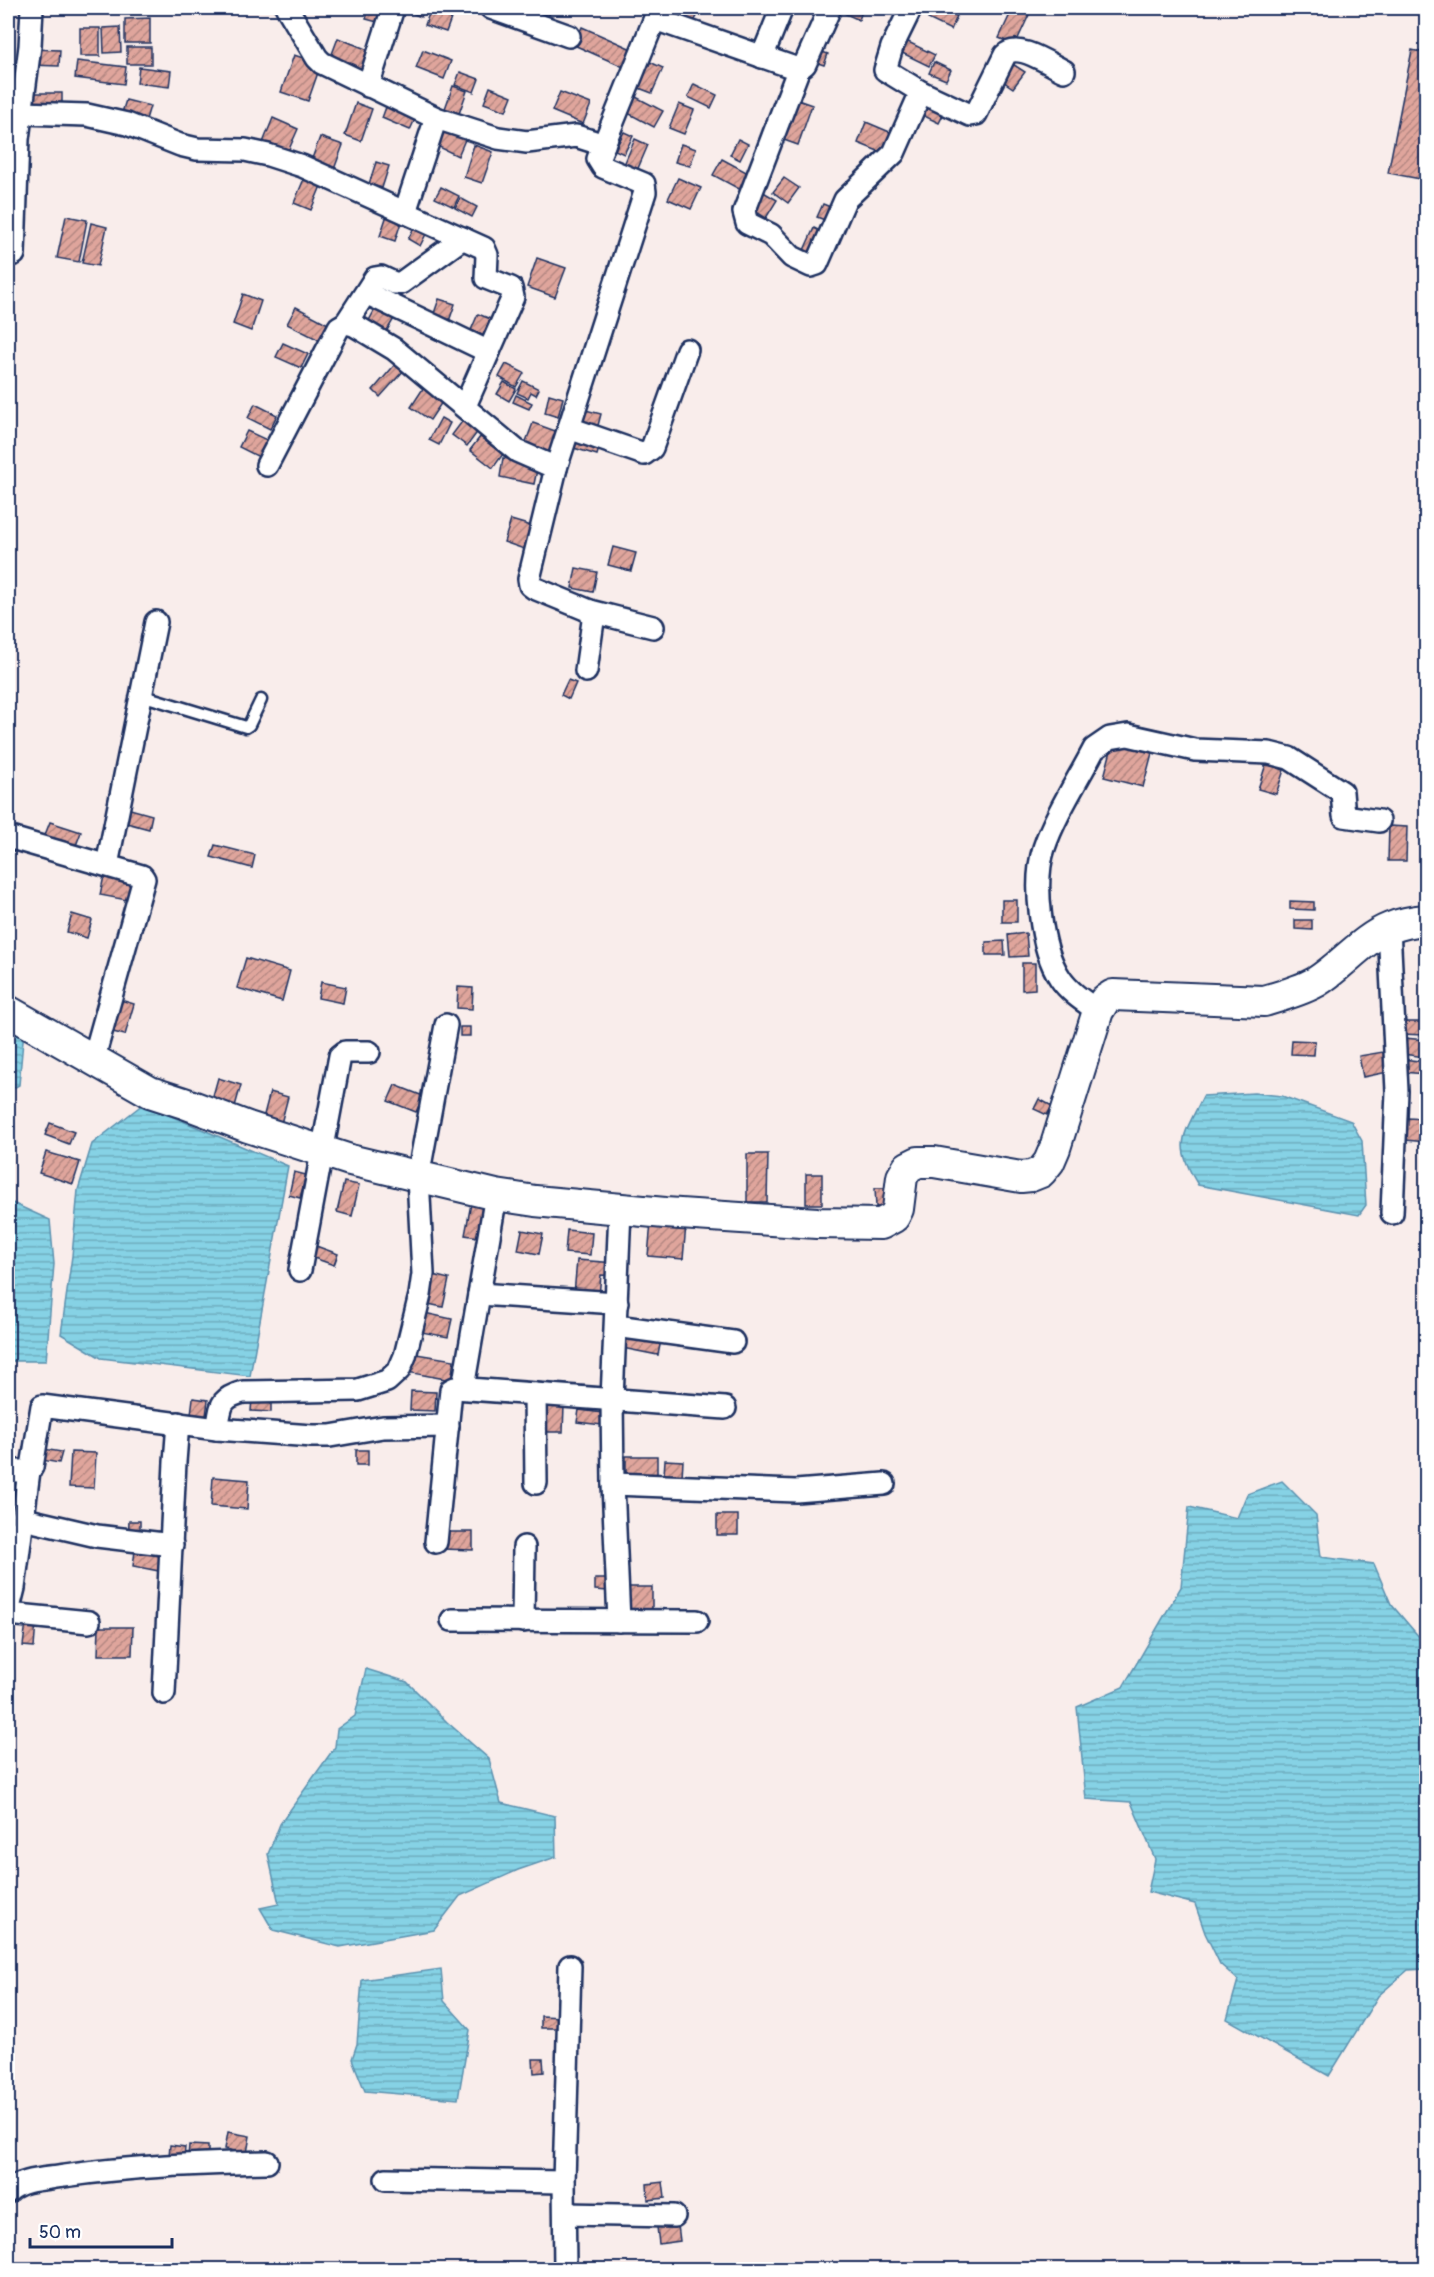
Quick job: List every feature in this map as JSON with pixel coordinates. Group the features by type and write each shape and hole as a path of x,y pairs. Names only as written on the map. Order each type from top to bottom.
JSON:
{"street":[{"path":"14,254 21,113 30,46 32,8"},
{"path":"286,8 317,58 330,68 436,118 514,141 540,142 558,137 576,136 585,137 604,145"},
{"path":"368,86 393,8"},
{"path":"491,8 569,36"},
{"path":"762,57 782,8"},
{"path":"830,8 805,64 800,68 744,212 747,223 771,235 792,257 811,266 817,264 845,200 894,153 921,92"},
{"path":"911,8 892,47 885,68 887,73 970,115 976,114 1005,55 1010,51 1021,50 1064,71"},
{"path":"653,627 590,611 530,585 529,579 556,468 645,188 644,184 603,167 598,159 657,13 762,57 800,68"},
{"path":"21,113 87,115 133,126 180,146 196,149 245,150 268,155 302,166 484,248 486,278 511,288 513,297 465,406"},
{"path":"405,212 436,118"},
{"path":"267,465 339,327 346,323 378,277 394,284 401,283 463,238"},
{"path":"366,293 489,352"},
{"path":"346,323 354,325 394,349 517,451 556,468"},
{"path":"569,428 644,454 649,452 687,350"},
{"path":"586,671 592,621 590,611"},
{"path":"107,865 156,622"},
{"path":"1098,1011 1072,991 1056,972 1039,909 1039,894 1041,861 1049,836 1094,749 1101,742 1128,735 1195,750 1269,753 1289,758 1342,792 1344,816 1379,821"},
{"path":"8,837 107,865 142,876 144,879 93,1061"},
{"path":"8,1011 150,1092 248,1127 417,1177 496,1195 620,1210 817,1223 881,1224 894,1217 898,1209 902,1177 908,1167 918,1162 934,1162 1021,1177 1041,1172 1049,1162 1055,1148 1098,1011 1105,1000 1113,995 1264,1001 1287,995 1314,983 1389,928 1406,922 1426,920"},
{"path":"1389,928 1397,1091 1392,1213"},
{"path":"217,1429 222,1404 228,1396 243,1392 358,1390 387,1381 399,1370 416,1315 423,1274 417,1177 446,1025"},
{"path":"300,1269 340,1056 345,1052 369,1052"},
{"path":"463,1388 496,1195"},
{"path":"619,1621 612,1399 620,1210"},
{"path":"479,1294 616,1303"},
{"path":"616,1326 733,1342"},
{"path":"436,1542 451,1390 455,1388 725,1407"},
{"path":"535,1394 536,1484"},
{"path":"89,1622 8,1612 14,1588 29,1471 34,1460 42,1406 217,1429 330,1436 383,1427 448,1426"},
{"path":"164,1693 178,1423"},
{"path":"8,1471 29,1471"},
{"path":"613,1484 796,1491 884,1484"},
{"path":"24,1519 97,1536 172,1545"},
{"path":"523,1621 524,1547"},
{"path":"452,1620 697,1621"},
{"path":"566,2270 564,2182 570,1966"},
{"path":"8,2192 16,2186 33,2181 127,2167 267,2162"},
{"path":"386,2179 564,2182"},
{"path":"564,2214 674,2216"}],"lane":[{"path":"141,694 246,727 261,700"}],"water":[{"path":"8,1021 24,1030 19,1085 8,1091"},
{"path":"1254,1093 1282,1096 1351,1121 1362,1141 1366,1205 1359,1215 1198,1185 1185,1159 1183,1149 1186,1131 1203,1096"},
{"path":"143,1104 288,1166 250,1376 101,1358 61,1334 78,1190 92,1144"},
{"path":"8,1201 50,1220 54,1264 46,1361 8,1361"},
{"path":"1282,1481 1316,1515 1321,1557 1374,1564 1391,1604 1426,1645 1426,1969 1408,1970 1378,1996 1329,2076 1227,2019 1238,1980 1220,1964 1205,1933 1195,1904 1148,1892 1155,1859 1131,1802 1086,1799 1077,1707 1123,1687 1181,1587 1189,1507 1237,1518 1247,1494"},
{"path":"366,1669 407,1682 489,1759 501,1803 555,1816 556,1857 518,1870 460,1896 434,1930 340,1947 273,1930 260,1908 279,1904 268,1854 280,1824 335,1747 337,1729 355,1716"},
{"path":"441,1969 444,2001 470,2030 458,2099 365,2091 352,2059 357,2044 362,1980"}],"building":[{"path":"8,8 12,8 10,47 8,47"},
{"path":"369,8 389,8 385,24 366,19"},
{"path":"400,8 425,8 421,17"},
{"path":"431,8 455,8 446,32 425,25"},
{"path":"505,8 552,8 545,24"},
{"path":"670,8 702,8 689,30 664,17"},
{"path":"833,8 863,8 859,20"},
{"path":"933,8 957,16 951,30 928,19"},
{"path":"1013,8 1029,15 1015,45 999,38"},
{"path":"150,18 150,43 125,43 125,19"},
{"path":"120,27 121,52 104,53 103,28"},
{"path":"582,27 636,51 628,69 574,45"},
{"path":"80,28 100,28 100,56 80,56"},
{"path":"898,37 935,55 929,66 892,48"},
{"path":"338,38 376,53 367,76 329,62"},
{"path":"127,47 151,47 151,64 127,64"},
{"path":"30,49 60,50 59,66 30,65"},
{"path":"423,50 451,61 444,79 416,68"},
{"path":"816,50 828,54 824,65 812,61"},
{"path":"1412,50 1426,53 1426,180 1388,173"},
{"path":"294,55 321,64 308,101 281,92"},
{"path":"77,61 126,67 124,84 75,78"},
{"path":"1008,61 1025,72 1013,88 997,77"},
{"path":"650,62 663,68 652,93 639,88"},
{"path":"934,62 951,70 946,80 929,73"},
{"path":"139,67 171,71 169,87 137,83"},
{"path":"460,72 479,79 474,92 455,85"},
{"path":"694,84 717,95 711,108 688,97"},
{"path":"453,86 467,91 456,122 442,117"},
{"path":"490,87 512,96 506,111 484,103"},
{"path":"560,92 591,104 583,124 552,111"},
{"path":"29,93 62,93 62,111 29,110"},
{"path":"632,95 663,111 654,127 624,111"},
{"path":"795,99 812,105 798,145 781,139"},
{"path":"126,100 150,106 145,123 121,116"},
{"path":"356,103 372,109 361,141 345,135"},
{"path":"679,104 694,110 684,134 669,128"},
{"path":"927,105 944,113 939,123 922,115"},
{"path":"386,107 415,119 410,130 382,118"},
{"path":"273,118 298,129 286,156 262,145"},
{"path":"866,122 892,133 883,153 858,143"},
{"path":"444,125 467,135 458,156 435,145"},
{"path":"624,132 633,136 624,154 615,150"},
{"path":"320,137 343,145 333,172 310,164"},
{"path":"635,139 648,145 636,173 623,167"},
{"path":"738,139 748,144 740,160 730,155"},
{"path":"681,144 696,149 690,166 675,162"},
{"path":"474,145 493,152 482,183 464,177"},
{"path":"722,159 750,174 741,190 713,175"},
{"path":"376,162 389,166 382,188 369,184"},
{"path":"306,174 323,181 311,210 294,203"},
{"path":"678,178 701,188 691,209 668,199"},
{"path":"784,178 799,188 788,203 773,192"},
{"path":"441,187 459,196 454,207 435,198"},
{"path":"760,190 777,200 766,218 750,208"},
{"path":"460,198 477,207 472,217 455,208"},
{"path":"823,204 835,209 830,222 817,217"},
{"path":"388,212 403,216 395,241 380,236"},
{"path":"66,216 87,220 79,262 57,258"},
{"path":"91,223 107,227 98,266 82,263"},
{"path":"415,226 427,232 420,246 408,239"},
{"path":"814,228 828,235 818,256 804,250"},
{"path":"537,258 566,268 555,297 527,287"},
{"path":"243,294 261,301 251,331 233,324"},
{"path":"439,299 455,304 447,327 431,322"},
{"path":"379,302 398,312 383,337 365,328"},
{"path":"296,307 332,326 323,342 287,324"},
{"path":"478,314 498,322 491,339 471,330"},
{"path":"283,343 308,354 301,368 276,357"},
{"path":"398,361 406,368 380,397 373,390"},
{"path":"506,364 524,373 516,387 499,377"},
{"path":"523,381 539,389 536,395 531,392 528,398 517,393"},
{"path":"504,382 516,389 509,401 497,394"},
{"path":"424,387 444,399 430,420 411,407"},
{"path":"549,394 563,398 558,417 545,413"},
{"path":"516,395 532,403 529,409 513,402"},
{"path":"255,404 277,415 270,429 248,418"},
{"path":"578,408 601,414 596,433 572,427"},
{"path":"441,418 450,423 439,445 429,440"},
{"path":"464,419 479,430 467,446 452,435"},
{"path":"533,423 558,432 550,454 525,444"},
{"path":"247,431 269,441 261,458 239,447"},
{"path":"571,436 600,445 597,455 567,446"},
{"path":"480,437 503,454 493,468 470,450"},
{"path":"503,458 538,465 534,484 500,477"},
{"path":"511,520 535,527 527,550 504,542"},
{"path":"613,547 636,553 631,571 608,565"},
{"path":"576,568 597,572 593,592 572,588"},
{"path":"568,680 576,683 569,699 561,695"},
{"path":"1113,743 1152,753 1143,787 1104,777"},
{"path":"1266,764 1284,770 1276,794 1258,789"},
{"path":"123,807 152,815 149,829 119,821"},
{"path":"50,822 81,832 74,851 43,840"},
{"path":"1389,826 1407,827 1406,861 1388,861"},
{"path":"215,845 255,855 252,868 211,857"},
{"path":"105,871 142,878 137,902 100,895"},
{"path":"1002,900 1017,900 1017,922 1002,922"},
{"path":"1290,901 1314,902 1314,910 1290,909"},
{"path":"72,914 92,920 87,938 67,932"},
{"path":"1295,920 1312,920 1312,930 1295,929"},
{"path":"1026,933 1028,956 1010,957 1008,935"},
{"path":"1004,941 1005,955 986,955 986,942"},
{"path":"246,958 290,971 282,1001 237,988"},
{"path":"1022,963 1035,963 1035,989 1022,990"},
{"path":"321,982 346,987 343,1003 318,998"},
{"path":"458,987 473,988 472,1009 457,1008"},
{"path":"114,998 134,1004 125,1035 105,1030 108,1019 116,1021 118,1013 110,1011"},
{"path":"1403,1022 1423,1022 1423,1035 1403,1034"},
{"path":"460,1027 470,1027 470,1036 460,1036"},
{"path":"1404,1038 1426,1040 1426,1057 1402,1054"},
{"path":"1292,1040 1315,1041 1314,1055 1291,1054"},
{"path":"1389,1051 1393,1071 1363,1077 1359,1056"},
{"path":"1403,1059 1426,1062 1426,1074 1402,1072"},
{"path":"218,1078 241,1085 232,1117 209,1110"},
{"path":"395,1085 423,1096 416,1112 388,1101"},
{"path":"270,1092 288,1097 278,1135 260,1130"},
{"path":"1039,1099 1052,1106 1047,1115 1034,1109"},
{"path":"1407,1118 1426,1119 1426,1142 1406,1140"},
{"path":"50,1123 74,1132 69,1144 45,1135"},
{"path":"46,1152 80,1162 73,1184 39,1173"},
{"path":"747,1154 768,1154 767,1202 747,1202"},
{"path":"294,1172 306,1175 300,1198 289,1195"},
{"path":"806,1174 822,1174 822,1204 806,1204"},
{"path":"344,1182 359,1185 352,1216 337,1212"},
{"path":"875,1188 889,1188 890,1207 876,1207"},
{"path":"473,1193 492,1196 485,1238 465,1235"},
{"path":"651,1222 686,1225 683,1259 648,1256"},
{"path":"522,1230 543,1234 539,1254 518,1250"},
{"path":"567,1230 592,1233 590,1255 565,1253"},
{"path":"316,1246 338,1254 334,1265 311,1257"},
{"path":"577,1260 616,1263 615,1276 601,1275 599,1296 574,1294"},
{"path":"429,1274 449,1279 443,1307 423,1303"},
{"path":"420,1312 452,1319 448,1337 416,1331"},
{"path":"620,1333 661,1340 658,1355 617,1347"},
{"path":"410,1353 454,1360 451,1380 407,1372"},
{"path":"411,1391 436,1392 435,1411 410,1410"},
{"path":"193,1398 208,1400 205,1424 190,1422"},
{"path":"252,1399 271,1401 271,1412 251,1411"},
{"path":"542,1405 564,1406 563,1432 541,1432"},
{"path":"579,1410 603,1413 602,1425 577,1422"},
{"path":"37,1448 62,1452 59,1463 36,1459"},
{"path":"356,1450 368,1450 368,1465 356,1465"},
{"path":"71,1452 96,1453 94,1488 69,1487"},
{"path":"626,1456 657,1456 657,1479 626,1479"},
{"path":"665,1460 683,1461 682,1476 664,1475"},
{"path":"213,1477 249,1480 247,1509 211,1506"},
{"path":"717,1515 738,1515 738,1535 717,1535"},
{"path":"129,1521 140,1521 140,1540 128,1539"},
{"path":"442,1532 473,1532 473,1550 442,1549"},
{"path":"135,1551 161,1556 159,1571 133,1566"},
{"path":"595,1579 609,1579 608,1591 595,1590"},
{"path":"629,1587 652,1587 652,1612 629,1612"},
{"path":"26,1622 36,1623 34,1647 23,1646"},
{"path":"99,1627 133,1627 132,1655 98,1655"},
{"path":"541,2016 561,2017 560,2028 541,2028"},
{"path":"533,2059 543,2059 544,2072 534,2073"},
{"path":"228,2132 250,2136 247,2153 225,2149"},
{"path":"170,2145 185,2147 184,2158 169,2156"},
{"path":"189,2145 208,2146 208,2158 188,2157"},
{"path":"663,2182 665,2198 648,2200 647,2184"},
{"path":"678,2225 680,2241 659,2244 657,2227"}]}
